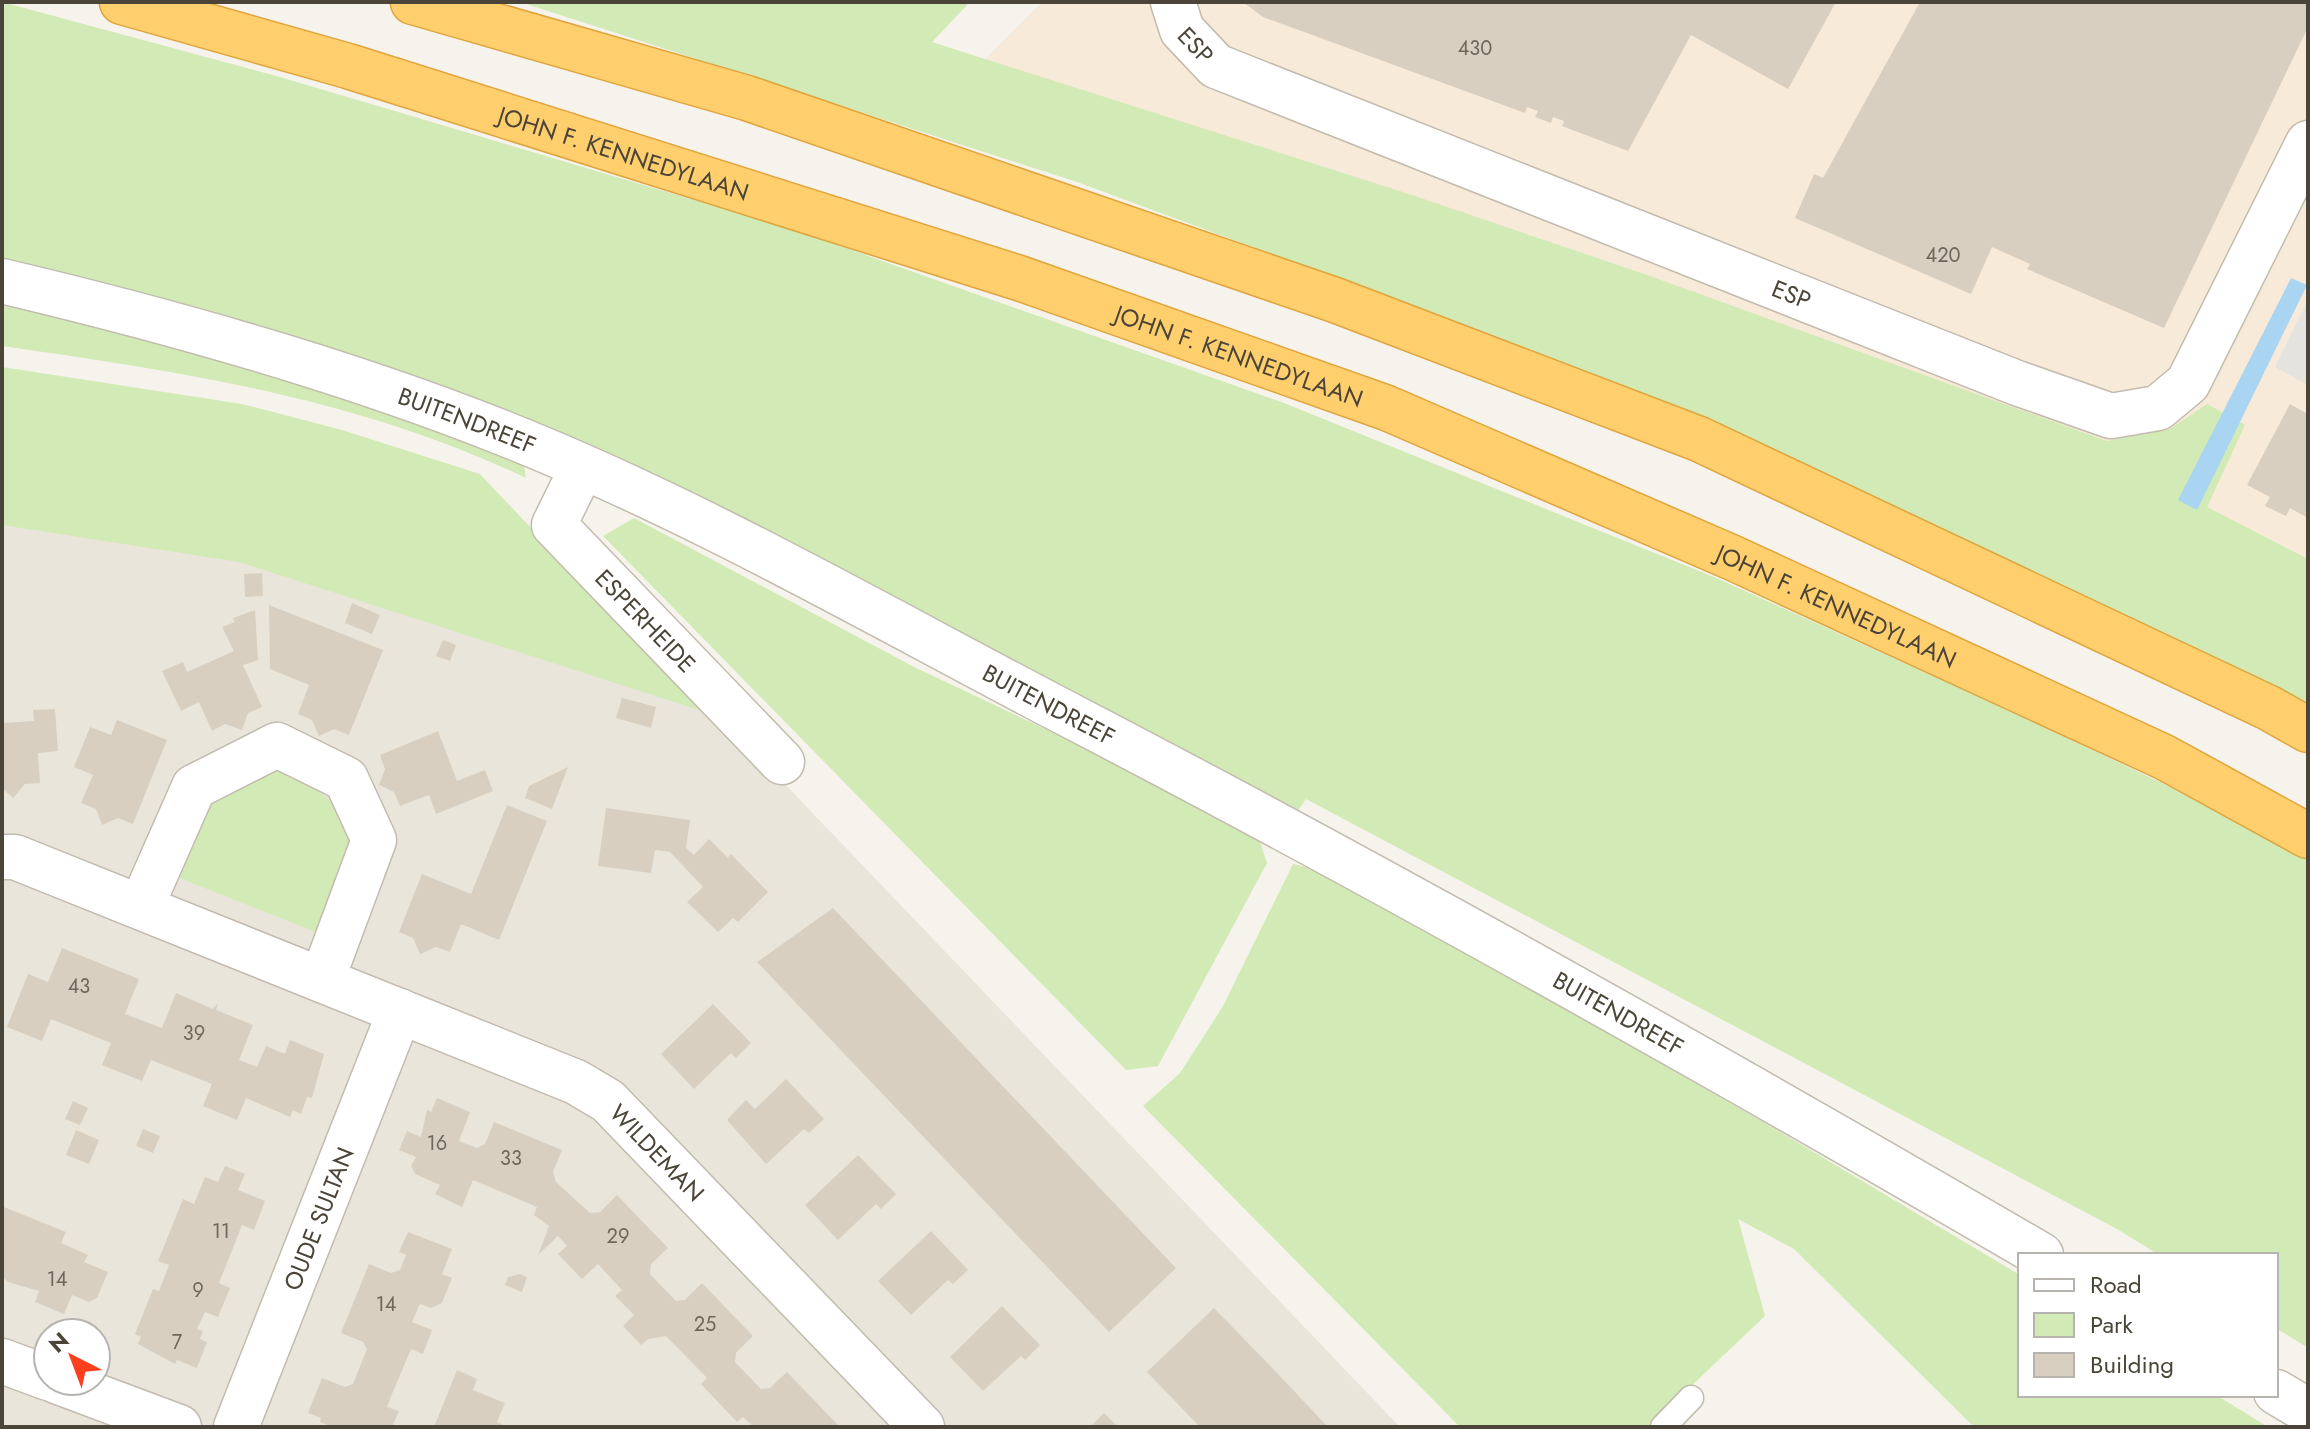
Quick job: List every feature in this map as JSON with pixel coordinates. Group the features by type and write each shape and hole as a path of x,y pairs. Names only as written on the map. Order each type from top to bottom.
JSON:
{"highway":[{"name":"JOHN F. KENNEDYLAAN","path":"122,2 348,66 1019,278 1387,408 1733,558 2121,737 2308,836"},
{"path":"413,2 747,98 1335,300 1699,439 2269,708 2308,730"}],"street":[{"name":"ESP","path":"1173,2 1182,30 1216,66 2017,383 2111,416 2158,408 2188,383 2308,143"},
{"name":"BUITENDREEF","path":"2,281 111,307 320,370 503,433 648,497 1291,830 1763,1093 2038,1253"},
{"name":"ESPERHEIDE","path":"582,468 554,525 782,762"},
{"path":"141,907 194,787 277,745 346,779 374,840 322,980"},
{"name":"WILDEMAN","path":"2,857 15,857 400,1011 576,1082 608,1101 922,1427"},
{"name":"OUDE SULTAN","path":"236,1427 400,1011"},
{"path":"2,1361 32,1372"},
{"path":"2278,1393 2308,1411"},
{"path":"99,1397 179,1427"}],"lane":[{"path":"1663,1427 1691,1398"}],"shaded area":[{"path":"1042,2 2308,2 2308,608 969,75"},
{"path":"2308,299 2308,385 2275,367"},
{"path":"2,512 244,544 697,705 758,756 1400,1427 2,1427"}],"green space":[{"path":"2,2 280,77 792,229 1284,403 1714,577 1991,702 2160,782 2308,860 2308,1348 2278,1329 2278,1253 2156,1253 2117,1229 1306,799 1290,822 464,399 2,266"},
{"path":"520,2 970,2 932,42 1409,194 1650,276 2107,441 2170,429 2207,404 2245,425 2207,507 2308,559 2308,712 1393,299 1077,182"},
{"path":"2,303 272,369 523,460 526,478 463,450 335,408 203,378 2,346"},
{"path":"2,367 242,404 342,430 480,474 705,712 239,562 2,525"},
{"path":"634,518 916,668 1126,767 1258,836 1267,863 1158,1066 1126,1070 603,536"},
{"path":"266,765 297,779 327,798 339,810 352,839 351,858 342,886 318,933 177,877 204,804"},
{"path":"1293,864 1328,872 1780,1132 2018,1274 2018,1397 2219,1397 2268,1427 1974,1427 1794,1249 1738,1219 1765,1316 1648,1427 1460,1427 1143,1106 1180,1073 1222,1008"}],"water":[{"path":"2291,278 2307,285 2197,510 2178,500"}],"building":[{"path":"1243,2 1836,2 1788,89 1691,35 1628,151 1562,126 1564,121 1553,117 1551,123 1535,117 1538,111 1527,107 1525,113 1263,17"},
{"path":"1920,2 2308,2 2308,27 2164,328 2027,269 2030,264 1992,247 1971,294 1795,218 1814,174 1823,178"},
{"path":"2290,404 2308,414 2308,518 2290,508 2286,516 2265,506 2270,497 2247,485"},
{"path":"262,573 263,596 245,597 244,574"},
{"path":"352,603 380,615 372,634 345,623"},
{"path":"269,605 383,650 349,735 334,729 319,736 312,720 298,714 309,685 270,669"},
{"path":"255,610 258,660 243,665 262,707 248,713 242,730 225,724 212,731 199,702 181,711 162,671 183,662 187,672 234,651 222,627 235,622 233,618"},
{"path":"443,640 456,645 450,661 436,656"},
{"path":"622,698 656,707 651,728 616,718"},
{"path":"55,709 58,751 38,753 40,783 25,784 13,798 2,788 2,723 34,721 33,710"},
{"path":"117,720 167,740 133,824 118,818 102,825 96,809 81,803 93,775 74,767 90,727 111,735"},
{"path":"438,731 457,781 485,770 493,791 436,814 429,795 400,806 394,792 379,785 385,769 380,755"},
{"path":"568,767 552,809 525,798 529,786"},
{"path":"507,805 547,821 499,940 461,924 450,952 436,947 420,954 413,938 399,932 422,874 471,894"},
{"path":"606,808 690,820 686,848 694,855 709,839 728,858 731,854 768,892 738,922 733,918 718,932 687,902 703,887 670,852 655,850 651,873 598,866"},
{"path":"833,908 1176,1268 1109,1332 757,962"},
{"path":"62,948 139,979 125,1014 162,1028 176,993 213,1009 218,1003 216,1010 253,1025 239,1060 257,1067 266,1046 285,1054 290,1040 324,1054 312,1098 307,1097 301,1114 293,1110 290,1117 246,1098 237,1120 203,1106 212,1084 151,1060 142,1081 102,1065 111,1043 51,1019 42,1041 7,1027 28,974 48,982"},
{"path":"713,1004 751,1043 736,1058 731,1053 694,1089 661,1054"},
{"path":"786,1079 824,1119 809,1133 804,1129 766,1164 727,1120 746,1100 755,1109"},
{"path":"437,1098 470,1112 459,1141 477,1148 485,1144 494,1122 562,1150 553,1172 556,1182 590,1213 600,1212 617,1195 668,1248 651,1264 650,1274 676,1301 685,1300 702,1283 753,1336 736,1353 735,1362 761,1389 770,1388 787,1372 838,1425 754,1427 743,1417 737,1422 701,1384 707,1378 666,1336 648,1339 641,1345 623,1326 634,1315 615,1296 622,1290 598,1264 582,1279 558,1254 567,1246 558,1236 538,1255 549,1226 534,1215 537,1207 473,1180 462,1207 435,1194 440,1185 415,1174 411,1166 416,1157 399,1150 407,1131 421,1137 427,1110 431,1112"},
{"path":"73,1101 88,1108 80,1125 65,1119"},
{"path":"143,1129 160,1136 153,1153 136,1146"},
{"path":"76,1130 99,1140 89,1164 66,1155"},
{"path":"858,1155 896,1194 881,1209 876,1204 838,1240 805,1205"},
{"path":"225,1166 245,1174 238,1190 265,1201 254,1230 242,1225 219,1283 230,1288 218,1317 205,1312 197,1329 203,1331 200,1339 207,1342 197,1368 177,1360 175,1364 138,1344 141,1337 135,1334 153,1289 159,1291 169,1265 158,1261 183,1199 194,1204 205,1177 218,1182"},
{"path":"4,1207 66,1232 61,1243 88,1255 84,1262 108,1272 97,1298 89,1302 72,1295 64,1314 35,1302 39,1291 8,1282 2,1276"},
{"path":"931,1231 968,1270 953,1284 948,1280 911,1315 878,1281"},
{"path":"408,1232 452,1249 442,1274 452,1278 442,1303 431,1308 420,1304 412,1322 432,1330 423,1354 411,1349 392,1394 387,1407 399,1411 392,1427 332,1427 320,1422 321,1418 308,1413 322,1378 345,1387 353,1384 367,1349 363,1342 341,1333 369,1264 391,1273 400,1270 406,1255 399,1252"},
{"path":"520,1274 527,1277 522,1292 505,1285 508,1277"},
{"path":"1002,1306 1040,1345 1025,1360 1021,1356 983,1391 950,1357"},
{"path":"1214,1308 1328,1427 1200,1427 1147,1372"},
{"path":"457,1370 477,1379 473,1390 505,1403 497,1422 508,1427 434,1427"},
{"path":"1104,1413 1118,1427 1090,1427"}]}
